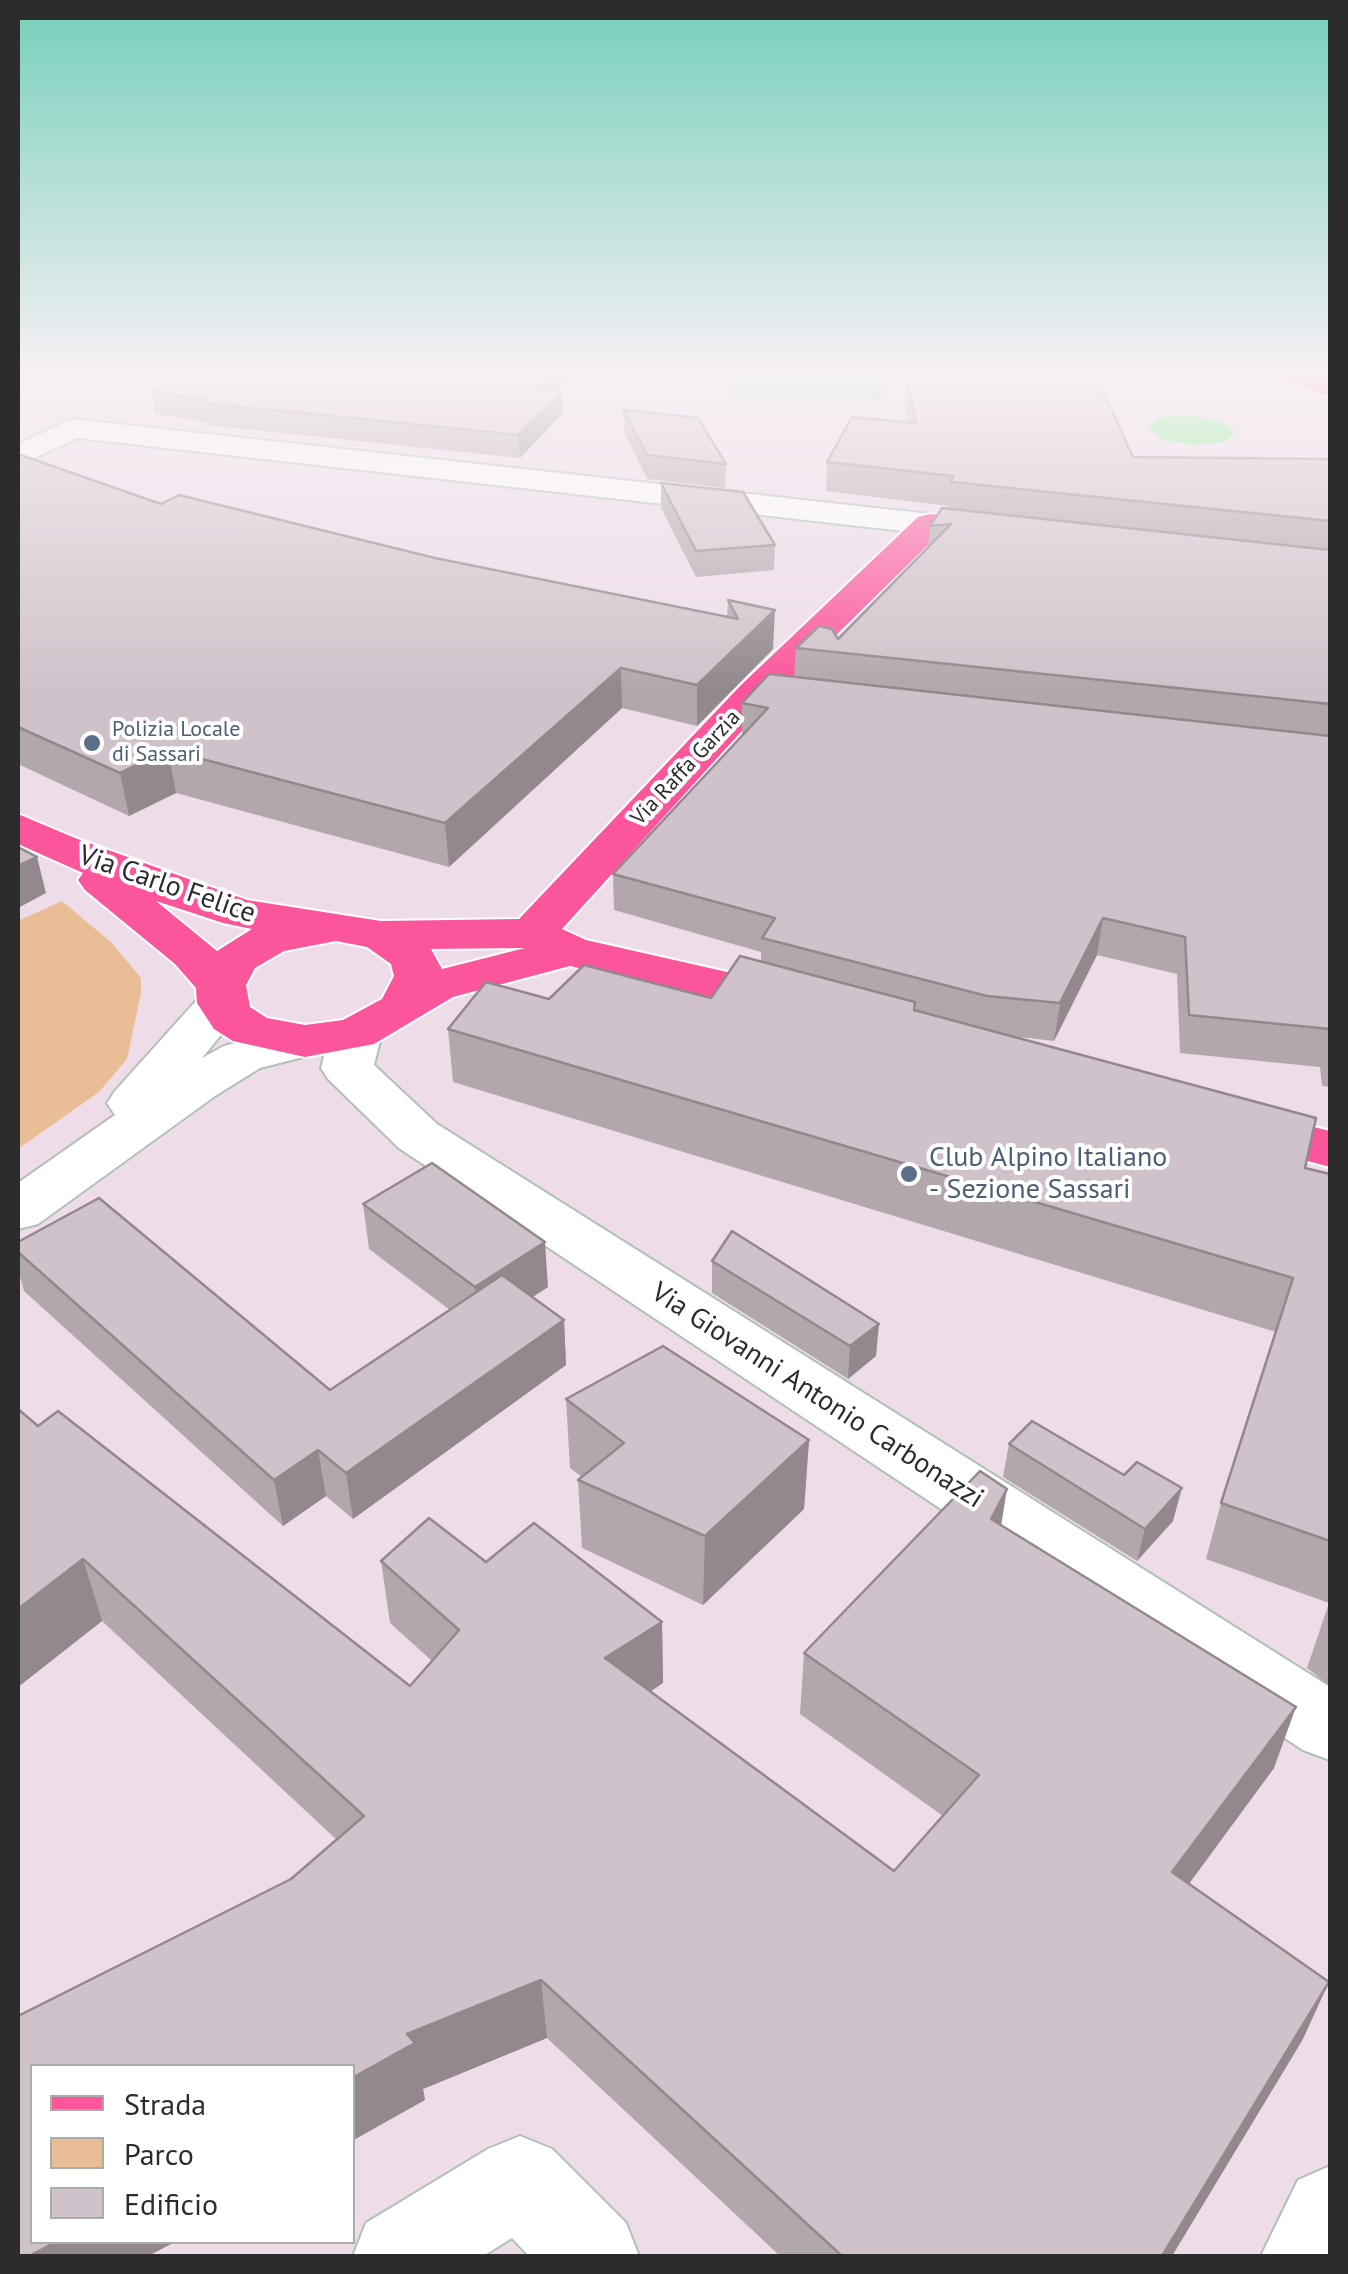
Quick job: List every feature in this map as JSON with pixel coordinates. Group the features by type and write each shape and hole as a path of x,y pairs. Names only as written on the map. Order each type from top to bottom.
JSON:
{"main road":[{"path":"930,524 1045,536"},
{"name":"Via Raffa Garzia","path":"551,942 930,524"},
{"name":"Via Carlo Felice","path":"38,838 192,954 222,994 232,1018 252,1030 354,1028 435,986 551,942"},
{"name":"Via Carlo Felice","path":"38,838 240,913 359,931 551,942 773,996 846,1018"},
{"path":"222,994 236,959 261,943 291,932 359,931 401,946 414,960 419,976 414,994 354,1028"},
{"path":"1195,1113 1330,1149"}],"street":[{"path":"511,477 930,524"},
{"path":"73,1173 222,994"},
{"path":"18,1210 211,1075 242,1058 354,1028"},
{"name":"Via Giovanni Antonio Carbonazzi","path":"354,1028 346,1068 418,1136 1330,1727"},
{"path":"398,2256 520,2181 593,2256"},
{"path":"1307,2256 1330,2212"}],"green space":[{"path":"62,901 112,943 141,978 141,993 127,1059 99,1092 18,1149 18,921"}],"building":[{"path":"18,477 84,477 161,504 179,495 435,558 738,619 728,600 775,610 697,685 621,668 445,823 168,750 120,773 18,727"},
{"path":"953,477 1330,477 1330,521 951,482"},
{"path":"661,483 743,492 775,545 696,551"},
{"path":"942,508 1330,550 1330,704 796,648 819,626 832,629 838,639 951,524 930,526"},
{"path":"769,674 1330,736 1330,1029 1189,1015 1185,937 1103,918 1060,1003 987,996 762,938 775,918 613,874 768,708 742,703"},
{"path":"18,847 37,857 18,866"},
{"path":"740,956 915,1002 914,1010 1316,1118 1305,1168 1330,1174 1330,1541 1221,1503 1293,1278 448,1029 486,982 549,999 584,965 711,998"},
{"path":"432,1163 545,1242 475,1287 363,1204"},
{"path":"99,1198 330,1390 502,1275 564,1320 346,1473 318,1450 274,1480 18,1252 18,1242"},
{"path":"732,1231 879,1324 850,1346 712,1261"},
{"path":"663,1346 809,1440 705,1536 578,1480 624,1443 566,1399"},
{"path":"18,1409 38,1426 58,1411 410,1686 459,1630 381,1561 429,1518 486,1562 534,1523 662,1622 605,1658 894,1871 979,1775 804,1653 980,1471 1007,1489 991,1519 1296,1707 1172,1872 1329,1982 1162,2256 842,2256 541,1980 407,2034 415,2043 355,2076 355,2064 30,2064 30,2244 52,2244 29,2256 18,2256 18,2016 291,1879 364,1816 83,1559 18,1609"},
{"path":"1032,1421 1124,1475 1137,1462 1182,1488 1145,1529 1009,1444"}],"place":[{"name":"Polizia Locale di Sassari","path":"92,743"},
{"name":"Club Alpino Italiano - Sezione Sassari","path":"909,1174"}]}
